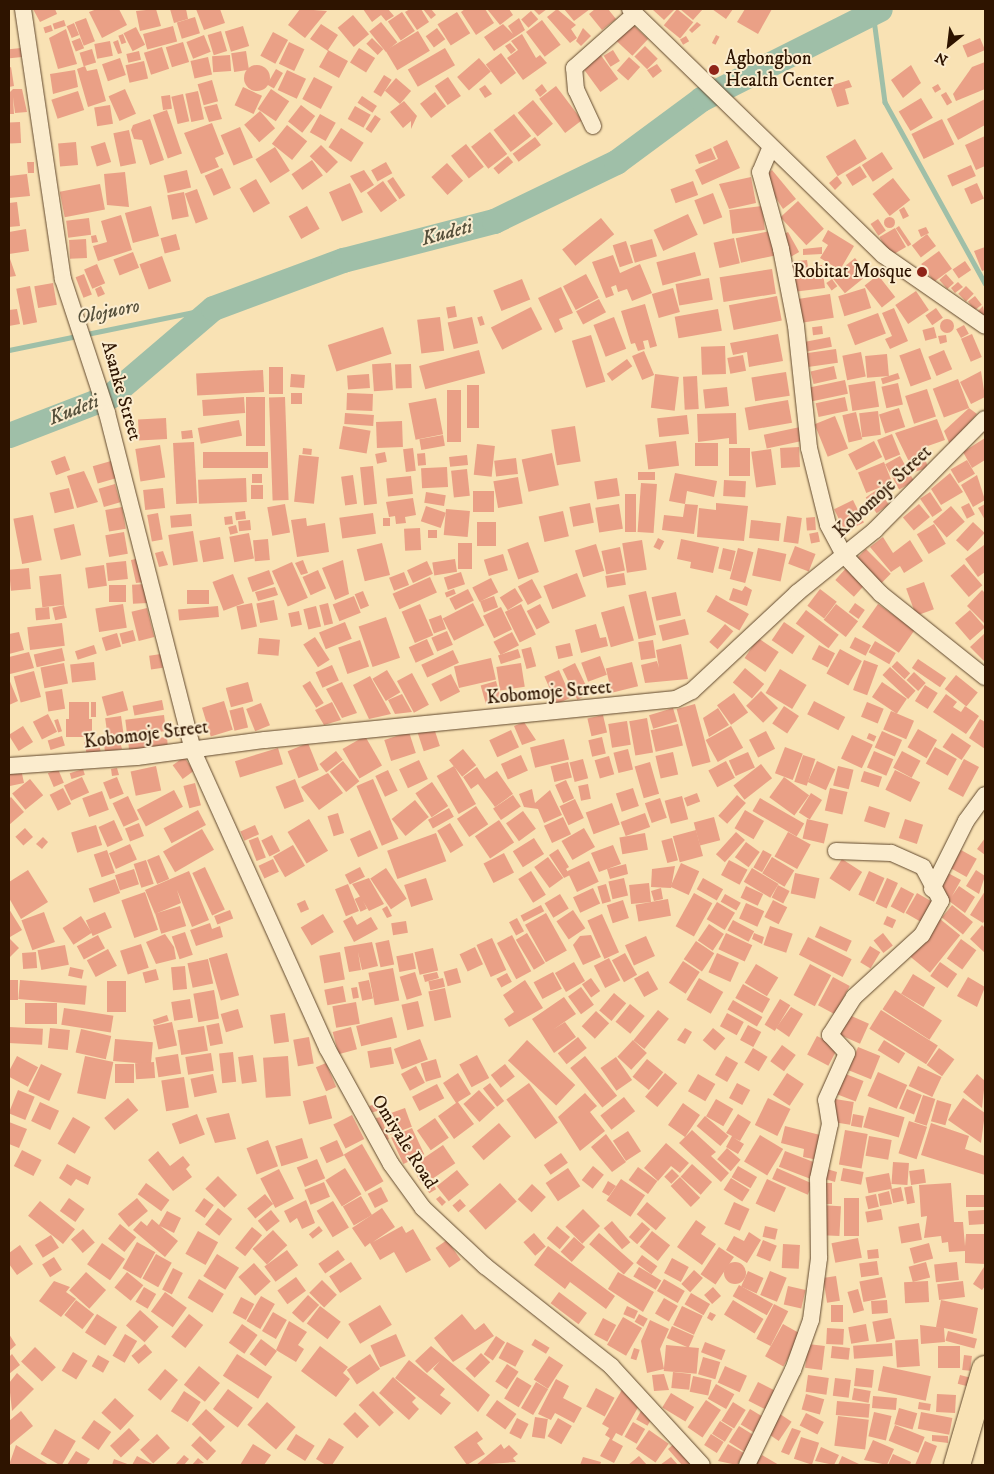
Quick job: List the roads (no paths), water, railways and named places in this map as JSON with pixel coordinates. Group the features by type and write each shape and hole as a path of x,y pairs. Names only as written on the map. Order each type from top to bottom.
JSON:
{"highway":[{"path":"957,1465 985,1369"},
{"path":"972,1465 985,1414"}],"street":[{"name":"Asanke Street","path":"23,9 52,221 63,279 79,322 107,412 193,751"},
{"path":"593,126 576,90 574,68 633,11 750,130 883,255 985,326"},
{"path":"770,149 760,172 796,326 809,448 828,525 844,555 881,594 985,677"},
{"name":"Kobomoje Street","path":"9,766 193,751 676,699 692,691 915,494 985,419"},
{"name":"Omiyale Road","path":"193,751 327,1048 391,1164 449,1235 612,1366 702,1465"},
{"path":"932,888 966,821 985,795"},
{"path":"747,1465 793,1370 811,1320 819,1258 818,1179 830,1124 826,1100 847,1053 830,1034 854,997 922,935 941,901 932,888 923,867 890,853 836,850"}],"waterway":[{"name":"Kudeti","path":"9,435 110,396 213,308 343,260 494,221 616,162 701,99 880,9"},
{"path":"873,12 885,102 985,283"},
{"name":"Olojuoro","path":"9,350 213,308"}],"place":[{"name":"Agbongbon Health Center","path":"714,70"},
{"name":"Robitat Mosque","path":"922,272"}]}
